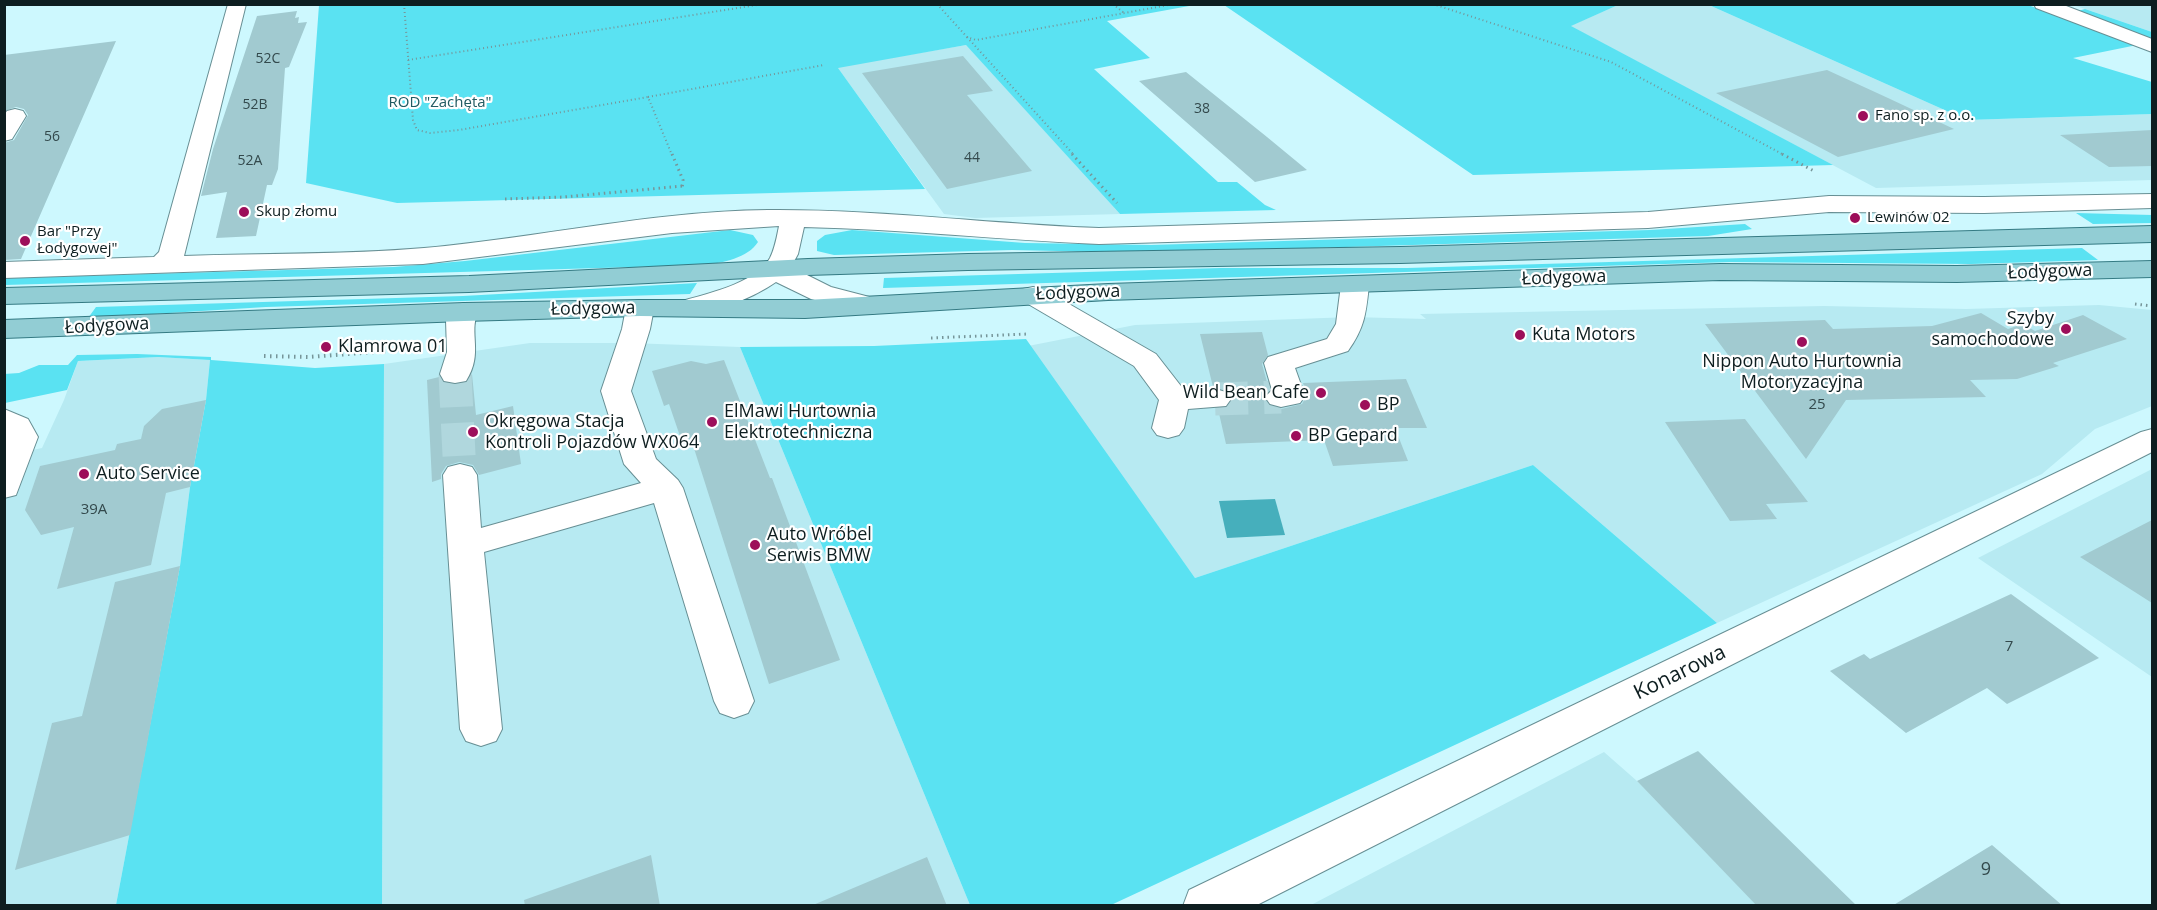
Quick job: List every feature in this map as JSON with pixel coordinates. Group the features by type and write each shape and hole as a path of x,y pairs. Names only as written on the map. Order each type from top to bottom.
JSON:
{"main road":[{"name":"Łodygowa","path":"8,299 469,284 968,262 1401,255 2152,234"},
{"name":"Łodygowa","path":"4,329 464,312 640,308 757,310 871,306 1033,295 1753,272 1957,274 2152,269"}],"street":[{"path":"161,265 172,254 237,4"},
{"path":"2043,4 2152,46"},
{"path":"4,270 423,256 682,224 793,218 851,220 1015,233 1099,236 1648,220 1828,204 1984,205 2152,201"},
{"path":"684,309 747,288 775,270 783,258 793,218"},
{"path":"775,270 789,280 830,298 871,306"},
{"path":"1281,397 1289,396 1279,363 1338,345 1350,324 1355,285"},
{"path":"1033,295 1144,360 1172,414 1215,399"},
{"path":"640,308 636,329 616,391 641,464 666,488 734,701"},
{"path":"455,374 462,352 460,320 464,312"},
{"path":"4,419 17,426 22,436 4,487"},
{"name":"Konarowa","path":"1206,906 2152,439"},
{"path":"460,475 480,729"},
{"path":"465,544 666,488"}],"path":[{"path":"404,4 413,120 417,130 430,133 459,130 824,65"},
{"path":"408,60 764,4"},
{"path":"938,4 1119,205"},
{"path":"1113,4 1124,13"},
{"path":"967,37 976,40 1174,4"},
{"path":"1433,4 1611,62 1805,166"},
{"path":"648,97 683,180 680,196"},
{"path":"505,199 564,197 683,186"}],"shaded area":[{"path":"1618,5 1709,5 1967,120 2152,114 2152,180 1876,188 1570,26"},
{"path":"2073,5 2152,5 2152,32 2085,9"},
{"path":"966,45 1120,214 975,218 944,214 837,67"},
{"path":"2099,305 2152,310 2152,406 2095,429 2042,474 1717,623 1533,465 1195,578 1028,346 1135,325 1351,317 1426,319 1420,314 1824,306 1966,309"},
{"path":"530,343 630,343 740,347 970,905 382,906 384,364"},
{"path":"158,357 210,360 206,400 190,487 180,566 116,905 5,905 4,456 42,448 64,400 78,361"},
{"path":"2152,469 2152,677 1978,558"},
{"path":"1275,499 1285,535 1227,538 1219,501"},
{"path":"1604,752 1637,781 1757,905 1309,906"}],"green space":[{"name":"ROD \"Zachęta\"","path":"1200,4 1107,21 1150,58 1094,69 1218,182 1237,182 1265,205 1276,210 1120,214 966,45 838,68 925,189 397,203 306,183 319,5"},
{"path":"1224,5 1618,5 1571,26 1833,165 1473,175"},
{"path":"1709,5 2028,5 2137,45 2073,58 2152,82 2152,114 1967,120"},
{"path":"2085,9 2152,32 2152,39 2078,11"},
{"path":"2076,213 2152,215 2152,223 2093,224"},
{"path":"1745,224 1752,229 1708,236 1149,253 1012,250 834,255 817,251 817,241 825,235 852,230 1025,243 1151,245 1650,230"},
{"path":"730,230 753,235 758,242 754,248 741,256 705,265 5,285 4,278 394,267 465,261"},
{"path":"2082,248 2098,260 1971,264 1730,262 883,288 884,278 1220,268 1407,268"},
{"path":"697,283 690,294 266,307 88,318 96,307 463,296"},
{"path":"1026,339 1195,578 1533,465 1717,623 1111,905 970,905 740,347 874,346"},
{"path":"137,354 211,357 211,360 315,368 384,364 382,905 116,905 180,566 190,487 206,400 210,360 158,357 78,361 67,390 5,403 4,374 19,373 39,365 68,365 77,355"}],"building":[{"path":"297,11 295,18 299,17 298,23 307,22 289,67 285,68 278,169 272,185 267,185 256,236 216,238 227,192 201,196 213,149 257,16"},
{"path":"116,41 21,259 4,260 4,143 14,140 28,115 24,109 16,107 4,111 4,55"},
{"path":"963,56 993,91 967,95 1032,171 947,189 862,73"},
{"path":"1827,70 1954,129 1838,157 1716,93"},
{"path":"1186,72 1307,170 1255,182 1139,81"},
{"path":"2152,130 2152,166 2109,167 2060,135"},
{"path":"1981,313 2008,329 2023,324 2035,331 2083,315 2127,339 2053,363 2059,366 2017,379 1970,380 1986,397 1846,400 1806,459 1705,324 1825,320 1833,329 1932,326"},
{"path":"1262,332 1268,355 1262,364 1269,389 1263,397 1269,406 1281,409 1302,404 1307,395 1303,383 1406,379 1427,428 1395,428 1408,461 1333,466 1324,440 1226,444 1218,409 1228,407 1233,399 1227,390 1213,387 1200,334"},
{"path":"724,360 770,478 772,478 840,660 769,684 691,439 682,442 669,404 664,406 652,371 691,361 706,364"},
{"name":"Okręgowa Stacja Kontroli Pojazdów WX064","path":"472,374 476,415 513,406 521,464 479,475 473,465 459,462 446,466 441,479 432,482 427,380 439,377 444,383 455,385 466,383"},
{"path":"206,400 190,487 166,493 151,565 57,589 74,527 41,535 25,510 40,466 115,450 117,444 141,439 144,426 162,409"},
{"path":"1745,419 1808,502 1766,504 1777,519 1730,521 1665,422"},
{"path":"2152,520 2152,603 2080,557"},
{"path":"180,566 130,835 15,870 52,723 82,716 115,582"},
{"path":"2011,594 2099,658 2007,704 1987,688 1906,733 1830,671 1864,654 1870,659"},
{"path":"1698,751 1857,906 1757,906 1637,781"},
{"path":"1992,845 2063,906 1892,906"},
{"path":"651,855 660,906 525,906 524,900"},
{"path":"927,857 947,906 813,906 813,905"}],"tunnel":[{"path":"455,374 460,475"},
{"path":"1215,399 1281,397"}],"place":[{"name":"Fano sp. z o.o.","path":"1863,116"},
{"name":"Skup złomu","path":"244,212"},
{"name":"Lewinów 02","path":"1855,218"},
{"name":"Bar \"Przy Łodygowej\"","path":"25,241"},
{"name":"Szyby samochodowe","path":"2066,329"},
{"name":"Kuta Motors","path":"1520,335"},
{"name":"Nippon Auto Hurtownia Motoryzacyjna","path":"1802,342"},
{"name":"Klamrowa 01","path":"326,347"},
{"name":"Wild Bean Cafe","path":"1321,393"},
{"name":"BP","path":"1365,405"},
{"name":"ElMawi Hurtownia Elektrotechniczna","path":"712,422"},
{"name":"Okręgowa Stacja Kontroli Pojazdów WX064","path":"473,432"},
{"name":"BP Gepard","path":"1296,436"},
{"name":"Auto Service","path":"84,474"},
{"name":"Auto Wróbel Serwis BMW","path":"755,545"}]}
